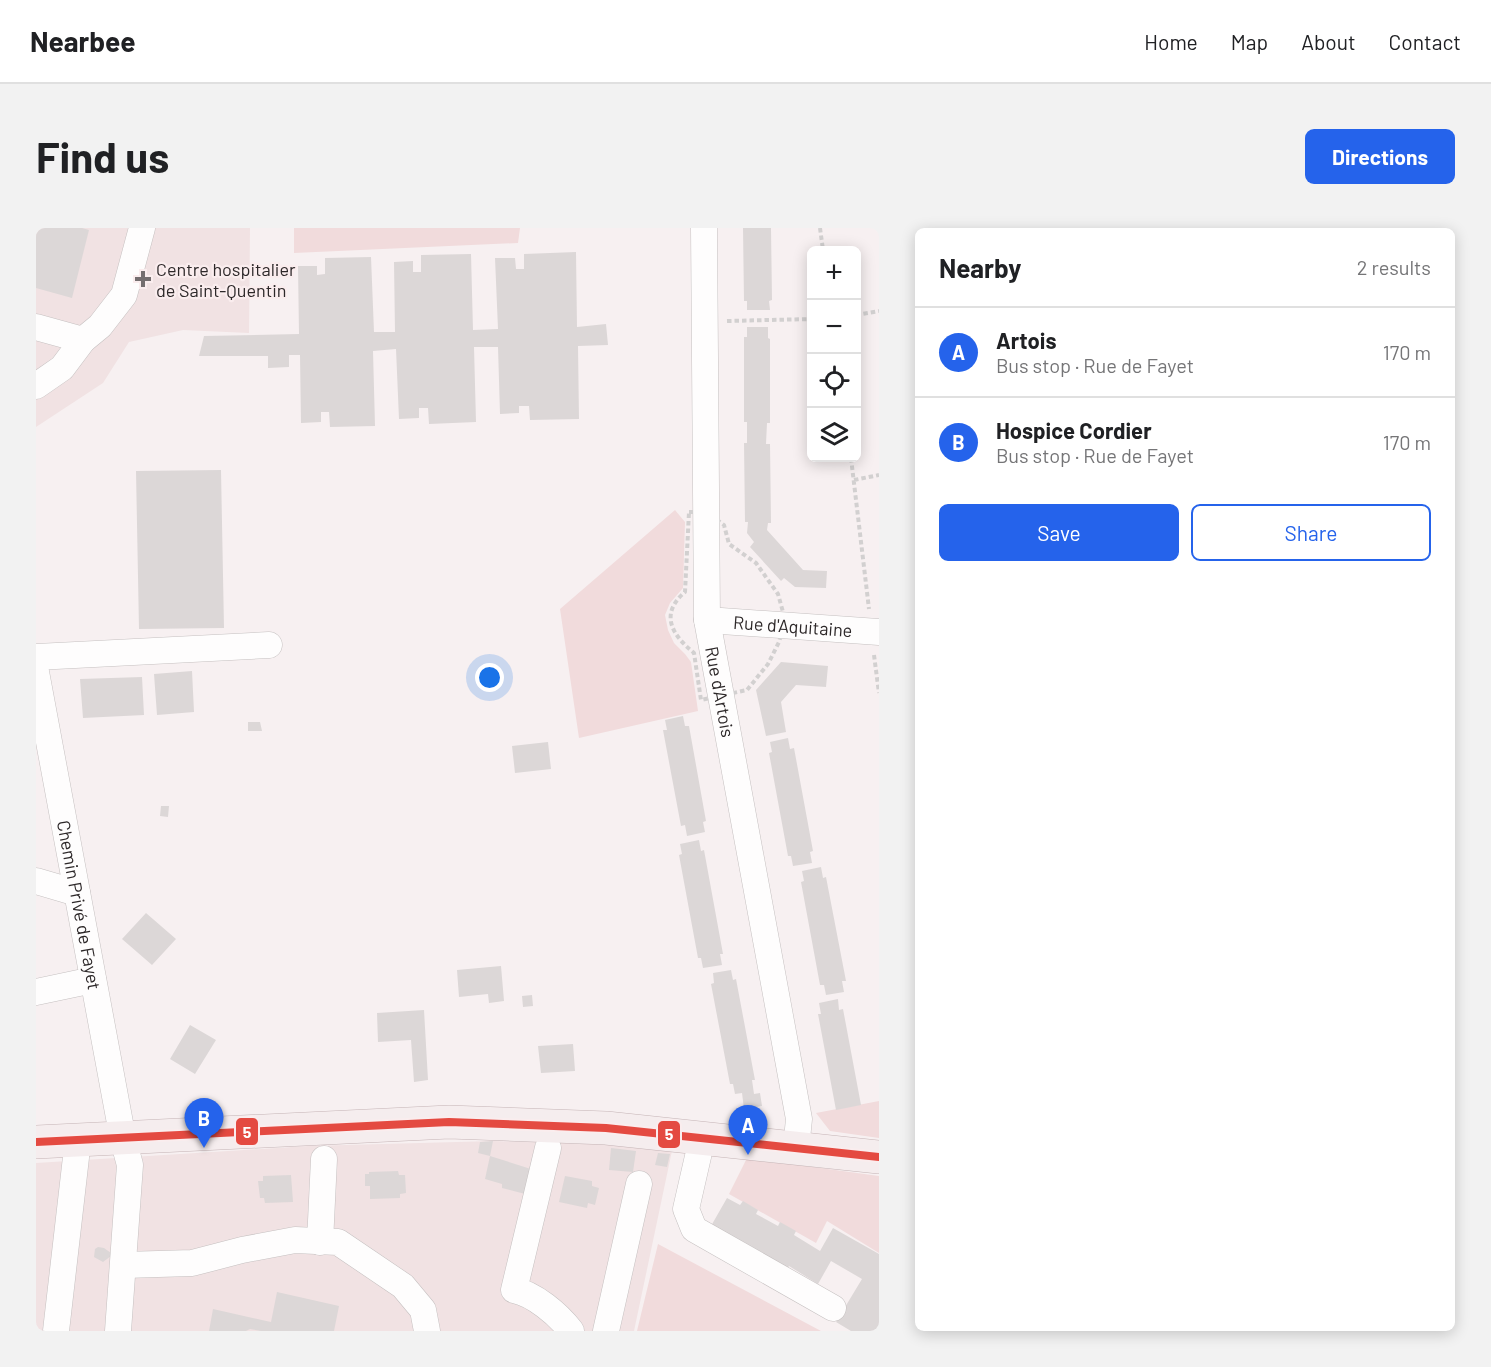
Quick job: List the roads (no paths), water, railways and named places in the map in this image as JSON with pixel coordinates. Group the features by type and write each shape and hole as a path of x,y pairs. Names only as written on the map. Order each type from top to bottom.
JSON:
{"main road":[{"path":"36,1142 449,1122 606,1128 879,1158"}],"street":[{"path":"36,386 62,369 83,340 100,326 124,295 142,228"},
{"name":"Rue d'Artois","path":"704,228 707,620 799,1119 796,1149"},
{"path":"36,327 83,340"},
{"name":"Rue d'Aquitaine","path":"707,620 875,632"},
{"path":"36,657 269,645"},
{"name":"Chemin Privé de Fayet","path":"36,672 123,1139 130,1165 118,1331"},
{"path":"36,881 77,893"},
{"path":"36,992 93,980"},
{"path":"702,1138 686,1209 694,1229 833,1308"},
{"path":"56,1331 78,1140"},
{"path":"548,1148 514,1290 524,1292 545,1307 571,1331"},
{"path":"320,1242 324,1159"},
{"path":"606,1331 639,1184"},
{"path":"124,1265 192,1263 295,1240 338,1242 403,1286 423,1310 427,1331"}],"place":[{"name":"Centre hospitalier de Saint-Quentin","path":"143,279"},
{"name":"Hospice Cordier","path":"204,1148"},
{"name":"Artois","path":"748,1155"}]}
